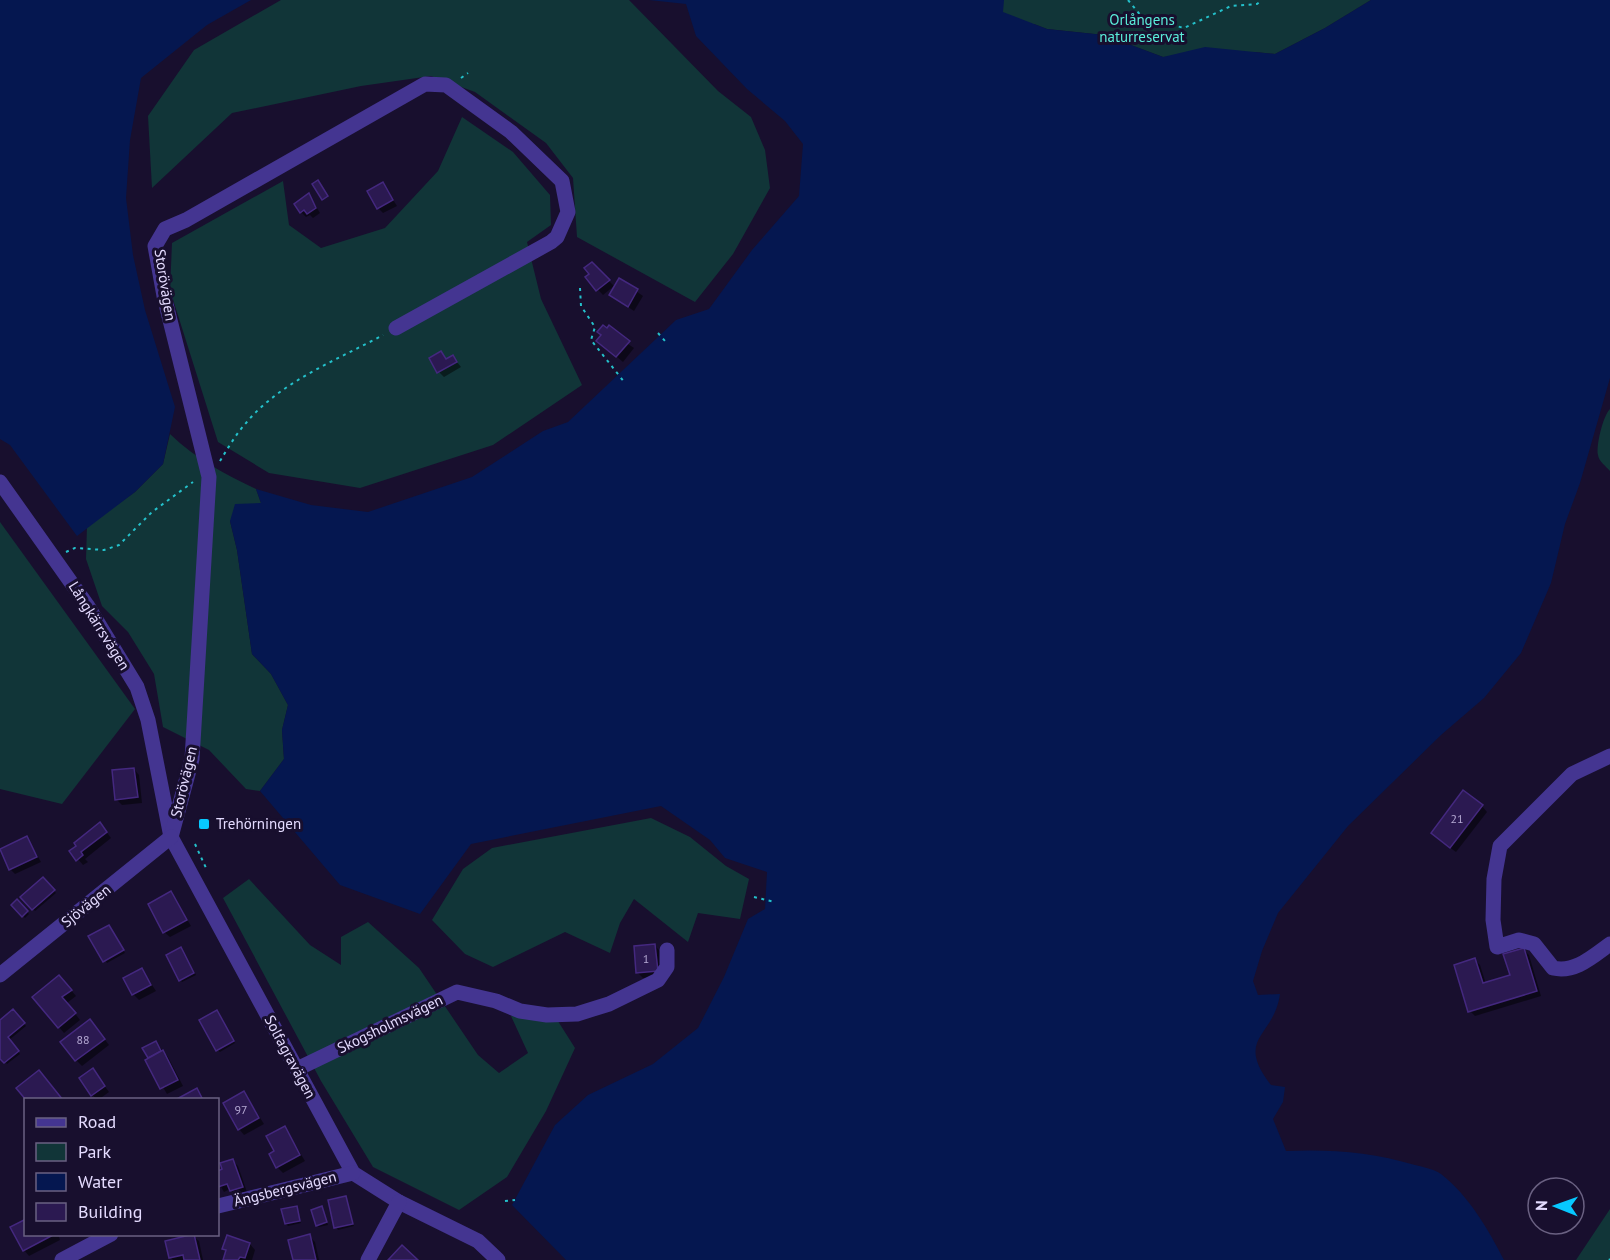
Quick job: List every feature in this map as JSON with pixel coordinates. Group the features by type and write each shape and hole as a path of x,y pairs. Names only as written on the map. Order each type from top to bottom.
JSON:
{"street":[{"name":"Storövägen","path":"171,837 192,759 208,477 162,286 155,246 165,229 234,193 425,84 446,85 511,132 562,181 568,212 557,237 550,242 396,328"},
{"name":"Långkärrsvägen","path":"0,482 87,604 137,687 148,720 160,787"},
{"path":"1610,756 1572,774 1500,846 1494,879 1493,920 1497,947 1519,940 1534,944 1552,969 1564,971 1581,964 1610,944"},
{"name":"Solfagravägen","path":"160,787 171,837 353,1173 399,1202 471,1237 498,1260"},
{"name":"Sjövägen","path":"0,975 171,837"},
{"name":"Skogsholmsvägen","path":"297,1069 457,992 496,1001 520,1011 547,1015 577,1014 588,1011 609,1004 658,980 667,967 667,950"},
{"name":"Ängsbergsvägen","path":"219,1206 353,1173"},
{"path":"368,1260 399,1202"},
{"path":"62,1260 107,1236"}],"path":[{"path":"1128,0 1142,17 1184,28 1230,6 1257,4 1262,0"},
{"path":"580,288 581,306 595,327 591,340 625,383"},
{"path":"55,559 75,548 104,550 119,545 182,488 208,477 246,423 267,402 327,365 396,328"},
{"path":"658,333 666,341"},
{"path":"195,844 206,868"},
{"path":"754,897 775,902"},
{"path":"505,1201 515,1200"}],"green space":[{"path":"281,0 629,0 718,91 751,117 765,150 770,188 733,254 695,302 577,237 573,178 546,143 475,92 431,76 361,86 232,113 152,188 148,116 194,50"},
{"name":"Orlångens naturreservat","path":"983,0 1371,0 1325,28 1275,54 1255,52 1163,57 1104,35 1047,29 1034,24 1019,25"},
{"path":"462,117 513,152 550,195 551,225 527,242 541,299 582,385 493,445 360,488 269,473 218,442 170,290 172,243 283,181 289,225 321,248 385,228 438,171"},
{"path":"1610,409 1610,471 1600,460 1598,450 1603,424"},
{"path":"170,434 211,465 256,489 261,503 230,521 237,550 252,654 271,674 288,705 282,730 284,759 260,791 246,789 209,750 163,727 154,674 128,632 102,606 86,559 87,526 135,492 163,464"},
{"path":"0,522 135,709 62,804 0,789"},
{"path":"651,818 690,837 726,866 749,879 740,919 698,913 688,942 634,899 620,923 610,953 565,932 493,967 465,954 432,920 463,869 492,848"},
{"path":"249,879 310,945 341,965 341,937 368,922 419,968 478,1055 499,1073 528,1053 511,1016 556,1018 575,1048 546,1111 507,1177 459,1210 373,1167 321,1081 223,898"},
{"path":"1610,1209 1610,1260 1576,1260"}],"water":[{"path":"0,0 251,0 207,25 141,78 130,140 126,198 133,255 145,310 175,407 163,464 135,492 77,536 10,445 0,439"},
{"name":"Trehörningen","path":"649,0 1004,0 1003,12 1047,29 1104,35 1163,57 1205,47 1275,54 1325,28 1371,0 1610,0 1610,378 1580,483 1565,524 1551,583 1521,653 1484,698 1441,735 1348,826 1278,913 1262,951 1253,981 1258,995 1280,994 1271,1020 1259,1038 1256,1057 1271,1085 1285,1087 1283,1102 1273,1119 1286,1151 1335,1151 1367,1154 1438,1172 1469,1203 1504,1260 566,1260 512,1205 555,1125 588,1095 653,1064 698,1028 724,977 748,919 765,909 767,872 725,858 710,840 661,806 471,844 420,914 340,885 260,791 284,759 282,730 288,705 271,674 252,654 237,550 230,521 235,504 261,503 256,489 311,505 368,512 472,477 543,431 568,422 676,320 709,309 752,250 799,196 803,144 785,121 747,89 696,36 686,4"}],"building":[{"path":"318,180 328,196 322,200 312,184"},
{"path":"383,182 393,200 377,209 367,191"},
{"path":"309,193 316,208 307,214 304,210 300,213 294,204"},
{"path":"592,262 610,280 596,291 585,277 589,274 584,268"},
{"path":"619,278 638,289 628,307 609,295"},
{"path":"603,325 607,328 609,325 630,341 616,357 596,341 601,335 597,332"},
{"path":"441,351 446,359 453,355 457,362 437,373 429,358"},
{"path":"134,768 138,797 115,800 112,770"},
{"path":"1463,790 1483,805 1450,848 1431,833"},
{"path":"100,822 107,832 81,852 83,855 76,861 69,851 76,846 74,843"},
{"path":"27,836 37,857 9,870 0,849"},
{"path":"43,877 55,890 32,910 20,897"},
{"path":"171,891 187,920 163,933 148,904"},
{"path":"17,899 28,911 22,917 11,905"},
{"path":"109,925 124,950 103,962 88,936"},
{"path":"655,944 658,971 636,973 634,946"},
{"path":"181,947 194,973 179,981 166,955"},
{"path":"1524,948 1537,991 1468,1012 1454,965 1475,958 1483,983 1510,975 1503,954"},
{"path":"142,968 151,985 132,995 123,978"},
{"path":"59,975 72,990 62,997 76,1013 58,1028 32,997"},
{"path":"13,1009 25,1023 8,1037 19,1051 4,1063 0,1059 0,1020"},
{"path":"217,1010 234,1041 216,1051 199,1020"},
{"path":"90,1019 105,1039 75,1061 60,1042"},
{"path":"156,1041 161,1051 148,1058 142,1048"},
{"path":"163,1050 178,1080 160,1089 145,1060"},
{"path":"93,1068 105,1086 91,1096 79,1078"},
{"path":"39,1070 61,1098 24,1098 16,1088"},
{"path":"197,1088 202,1098 179,1098"},
{"path":"244,1091 259,1118 238,1130 223,1103"},
{"path":"285,1126 300,1155 276,1168 269,1154 274,1151 266,1136"},
{"path":"233,1159 243,1187 230,1191 227,1184 219,1187 219,1170 222,1169 220,1163"},
{"path":"346,1196 353,1224 334,1228 328,1200"},
{"path":"297,1206 300,1221 285,1224 281,1209"},
{"path":"322,1206 327,1222 316,1226 311,1210"},
{"path":"24,1220 24,1236 51,1236 23,1251 10,1227"},
{"path":"310,1234 316,1260 293,1260 288,1240"},
{"path":"227,1235 250,1243 245,1258 223,1260 226,1250 222,1249"},
{"path":"194,1236 200,1260 184,1260 183,1255 169,1258 165,1241"},
{"path":"402,1245 418,1260 388,1260"}],"place":[{"name":"Trehörningen","path":"204,824"}]}
